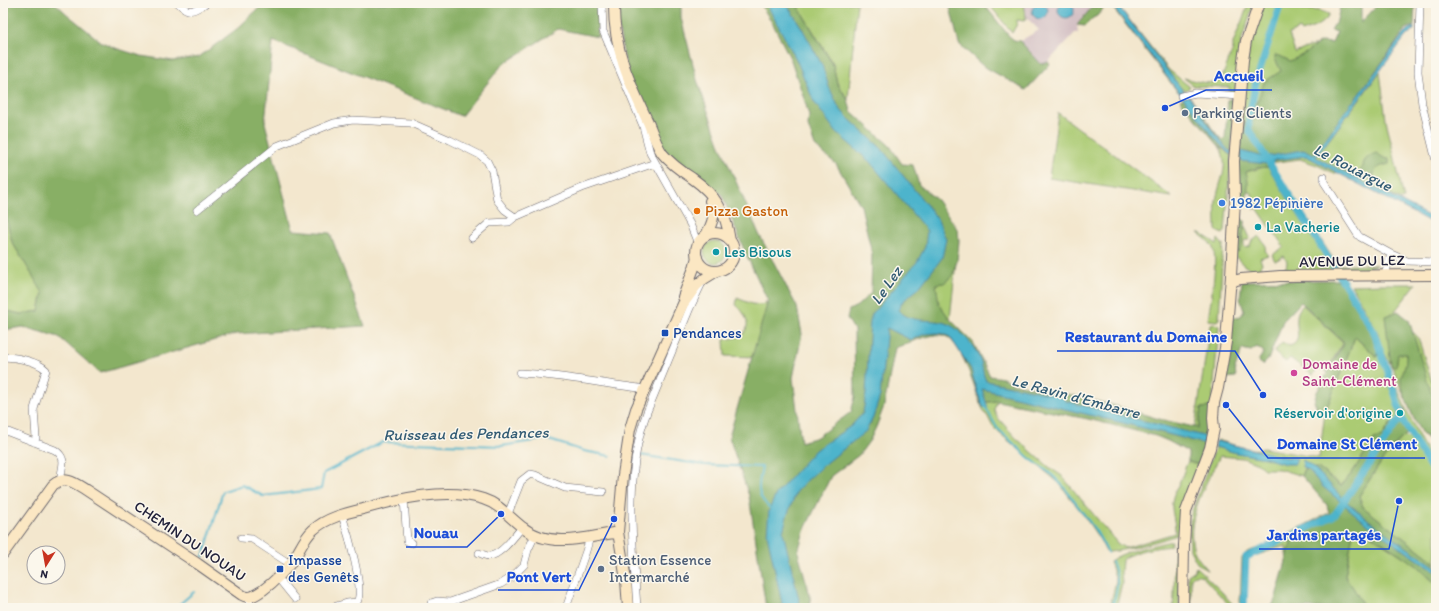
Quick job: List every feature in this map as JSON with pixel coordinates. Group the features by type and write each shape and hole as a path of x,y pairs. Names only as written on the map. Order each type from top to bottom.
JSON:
{"street":[{"path":"178,3 184,10 188,11 194,10 206,3"},
{"path":"602,3 603,31 643,126 650,153 690,224 698,244"},
{"path":"614,3 614,30 620,54 630,83 661,152 673,165 711,194 716,201 729,230 730,241 734,251 731,262 723,269 704,279 687,297 636,409 630,429 622,475 618,532 626,580 628,608"},
{"path":"1183,608 1186,511 1210,448 1213,433 1215,397 1218,388 1233,274 1229,256 1235,192 1235,147 1243,64 1246,41 1259,3"},
{"path":"1420,3 1418,72 1422,104 1436,161"},
{"path":"1184,95 1196,93 1240,96"},
{"path":"197,210 277,146 334,123 353,120 411,123 480,155 487,161 492,171 497,200 505,210 515,217"},
{"path":"472,238 489,223 509,222 515,217 582,188 655,163"},
{"path":"1324,177 1324,181 1328,188 1360,237 1407,261 1436,262"},
{"path":"701,185 713,205 714,215 713,222 706,235 698,244 696,251 697,258 702,266 712,271 717,271"},
{"path":"706,235 717,233 727,237 730,241"},
{"path":"1385,275 1391,254"},
{"path":"1221,367 1226,342 1230,288 1235,266 1229,256"},
{"path":"674,323 697,258"},
{"name":"AVENUE DU LEZ","path":"1233,274 1269,277 1436,275"},
{"path":"638,608 634,559 632,496 637,447 647,412 690,308 704,279"},
{"path":"3,357 18,358 46,370 34,409 36,438 34,442"},
{"path":"520,374 538,374 639,388 644,391"},
{"path":"3,430 55,450 62,456 63,464 61,480 53,485 3,554"},
{"path":"508,514 521,481 530,474 565,488 603,492"},
{"name":"CHEMIN DU NOUAU","path":"61,480 71,481 86,490 198,564 242,595 249,603 254,596 278,578 290,564 305,538 314,529 342,515 404,499 432,495 466,495 488,501 535,535 560,540 618,532"},
{"path":"404,499 407,541 412,544"},
{"path":"328,608 347,603 360,605 359,582 342,515"},
{"path":"480,553 487,556 493,554 511,541 522,527"},
{"path":"431,608 431,603 437,601 448,605 501,584 512,577 524,565 528,550 535,535"},
{"path":"566,608 590,537"},
{"path":"241,538 252,539 290,564"},
{"path":"278,578 295,599"}],"shaded area":[{"path":"1024,3 1096,3 1077,24 1078,33 1075,33 1048,62 1042,65 1020,41 1039,30 1026,17"}],"green space":[{"path":"3,3 55,3 100,41 115,48 141,56 173,61 199,57 238,28 260,7 262,3 597,3 598,37 558,29 502,65 461,116 273,41 265,123 293,230 330,233 365,326 236,334 100,373 59,337 23,327 3,330 3,310 21,314 39,311 43,293 12,242 3,205"},
{"path":"614,3 681,3 681,18 697,80 719,143 759,234 797,307 802,334 793,378 801,442 817,437 851,412 855,397 854,330 847,318 849,310 857,306 871,293 872,254 861,206 836,164 815,146 808,126 809,116 806,105 791,60 774,26 760,3 796,3 833,65 837,83 848,100 851,111 890,146 902,164 913,165 919,185 937,200 958,230 959,241 957,261 952,276 944,283 936,284 939,304 950,319 973,342 990,376 1003,378 1012,383 1113,405 1159,419 1198,428 1201,408 1212,407 1208,431 1199,464 1188,461 1188,452 1156,436 1088,419 997,401 980,403 971,375 961,353 955,344 949,338 942,335 918,339 895,348 884,406 870,440 859,455 831,476 804,531 798,552 810,596 811,608 766,608 749,496 729,437 768,301 745,252 722,195 661,152 629,83"},
{"path":"796,3 857,3 848,99 837,83 833,64"},
{"path":"949,3 983,3 1009,36 1014,40 1020,41 1041,64 1048,62 1050,64 1026,90 983,66 959,44"},
{"path":"988,3 1024,3 1026,17 1024,21 1017,20 1017,24 1012,33"},
{"path":"1109,3 1116,3 1169,70 1190,87 1186,90 1183,89 1177,91"},
{"path":"1249,3 1254,3 1241,42 1235,92 1230,92 1229,87 1194,86 1184,78 1207,83 1221,80 1233,49 1233,43"},
{"path":"1264,3 1302,3 1302,9 1321,11 1329,14 1326,20 1315,27 1301,32 1299,29 1289,34 1295,53 1309,47 1326,43 1250,121 1242,124 1246,70 1250,44"},
{"path":"1341,3 1361,3 1361,23 1379,3 1415,3 1414,26 1405,29 1314,156 1303,151 1265,159 1268,167 1257,168 1246,172 1248,181 1247,195 1242,207 1237,207 1237,162 1240,150 1242,124 1252,119 1264,82 1281,71 1275,59 1275,55 1290,61 1306,53 1320,42 1332,43 1337,32 1331,30 1337,20"},
{"path":"1099,4 1103,6 1103,9 1097,16 1085,26 1077,25 1093,6 1095,8"},
{"path":"1380,72 1386,120 1404,199 1401,200 1316,157"},
{"path":"1189,96 1202,111 1211,127 1222,140 1225,138 1228,99 1235,100 1231,155 1219,146 1180,100"},
{"path":"1058,113 1172,197 1049,178"},
{"path":"1219,146 1231,155 1225,231 1223,234 1216,230 1217,193 1224,167 1224,160"},
{"path":"1376,153 1389,159 1389,164 1378,168 1373,179 1359,178 1359,171 1363,167 1365,160"},
{"path":"1306,156 1336,172 1335,174 1300,159 1269,163 1281,158"},
{"path":"1272,163 1337,265 1376,265 1367,269 1356,271 1334,269 1269,165"},
{"path":"1268,167 1333,271 1284,272 1283,268 1286,268 1287,262 1284,256 1275,261 1272,255 1284,247 1257,208 1254,209 1253,207 1256,205 1253,200 1252,193 1245,191 1246,172"},
{"path":"3,205 12,242 43,292 39,311 21,314 3,310"},
{"path":"1236,218 1240,218 1245,221 1241,248 1238,252 1234,252"},
{"path":"1245,221 1245,227 1250,238 1249,240 1244,241 1244,246 1246,248 1250,246 1251,242 1259,236 1266,246 1265,250 1268,255 1260,258 1262,264 1260,266 1261,271 1245,266 1234,252 1241,248"},
{"path":"1198,233 1217,244 1218,239 1223,245 1219,319 1217,321 1208,320 1215,260 1214,252 1211,244"},
{"path":"715,241 723,244 726,252 723,260 715,263 707,260 704,252 707,244"},
{"path":"956,262 950,319 920,293"},
{"path":"1339,280 1357,306 1370,329 1375,340 1377,357 1355,337 1325,412 1316,410 1316,404 1314,402 1317,392 1344,342 1301,302 1283,321 1268,360 1263,365 1258,361 1264,352 1257,347 1251,351 1242,349 1235,369 1236,377 1225,378 1232,318 1241,316 1244,311 1240,298 1242,281"},
{"path":"1416,284 1395,311 1400,319 1418,337 1436,392 1436,441 1427,439 1422,434 1393,369 1381,347 1378,333 1351,285"},
{"path":"737,298 752,304 762,305 766,301 767,318 760,357 725,356 724,340 736,338 742,335 747,327 746,319 742,311 736,305"},
{"path":"1303,305 1343,342 1326,372 1318,367 1313,375 1290,358 1286,362 1274,352 1282,343 1290,346 1295,343 1298,334 1297,316"},
{"path":"1398,311 1409,320 1431,393 1436,398 1436,440 1430,439 1419,429 1406,399 1401,376 1405,366 1406,354 1398,354 1395,367 1391,366 1385,316"},
{"path":"1210,325 1219,325 1212,407 1201,408 1198,428 1195,427"},
{"path":"1355,337 1377,357 1379,353 1382,363 1390,371 1421,441 1436,466 1436,475 1404,422 1403,419 1405,409 1397,408 1398,420 1395,424 1390,424 1382,437 1374,439 1352,473 1341,486 1318,468 1303,470 1302,476 1279,469 1264,469 1258,464 1243,458 1220,456 1199,500 1192,524 1193,547 1195,553 1208,570 1197,563 1190,550 1189,533 1191,514 1218,440 1247,448 1263,448 1319,458 1325,412"},
{"path":"997,401 994,410 998,418 1016,438 1049,467 1062,476 1118,544 1125,548 1175,533 1172,506 1173,496 1188,461 1199,464 1184,500 1179,534 1142,545 1106,552 1082,513 1059,483 993,427 980,403"},
{"path":"1400,422 1409,433 1402,438 1388,453 1359,496 1363,507 1436,563 1436,584 1416,565 1369,534 1353,533 1345,576 1362,603 1358,608 1271,608 1275,600 1291,544 1287,536 1260,549 1261,547 1329,513 1327,505 1302,476 1303,470 1318,468 1341,486 1352,473 1374,439 1382,437 1390,424 1397,425"},
{"path":"1403,437 1411,438 1436,479 1436,563 1363,507 1359,496 1384,458"},
{"path":"1353,533 1369,534 1416,565 1436,584 1436,608 1358,608 1362,603 1345,576"},
{"path":"1287,536 1291,544 1287,558 1286,546 1249,558 1245,608 1243,608 1240,602 1242,558 1247,552 1261,547 1261,549"},
{"path":"1172,541 1170,546 1139,552 1122,560 1122,583 1116,608 1110,608 1116,580 1110,561 1131,551"},
{"path":"1176,541 1179,541 1179,608 1173,608 1175,545"},
{"path":"1196,567 1236,608 1232,608 1202,576 1195,575 1191,578 1191,608 1188,608 1188,575 1194,571"}],"water":[{"path":"1063,2 1069,2 1074,7 1072,16 1069,18 1063,18 1058,13 1058,7"},
{"path":"766,3 786,3 802,28 822,65 829,87 839,108 881,148 937,218 946,239 942,258 918,289 903,301 898,310 915,319 945,323 960,332 976,352 986,381 1060,396 1066,401 1207,437 1205,444 982,389 988,408 983,407 977,392 971,369 950,337 945,334 937,333 925,334 911,340 887,328 880,396 873,418 866,431 819,469 797,490 787,516 783,532 801,608 783,608 767,534 769,510 776,494 815,450 851,426 863,413 866,394 870,321 872,314 917,262 925,247 927,231 870,162 836,132 814,102 796,59"},
{"path":"1040,3 1047,8 1048,11 1043,18 1040,19 1033,14 1032,11 1037,4"},
{"path":"1110,3 1116,3 1181,88 1196,105 1209,126 1228,150 1232,152 1232,155 1228,153 1211,134"},
{"path":"1414,27 1414,30 1406,36 1316,157 1436,220 1436,225 1306,156 1276,160 1266,164 1240,161 1241,151 1264,157 1302,150 1314,155 1351,103 1406,31"},
{"path":"1216,441 1285,457 1297,458 1295,464 1285,464 1215,447"},
{"path":"1303,460 1315,469 1342,497 1368,520 1436,567 1436,572 1373,529 1355,514 1322,486 1309,470 1302,467"}],"waterway":[{"path":"1281,3 1256,82 1249,117 1249,130 1373,330 1386,367"},
{"path":"1387,369 1404,423 1436,477"},
{"path":"985,406 997,428 1028,457 1052,475 1064,487 1096,531 1108,553"},
{"path":"1244,608 1246,557 1333,516 1401,417"},
{"name":"Ruisseau des Pendances","path":"224,491 242,485 263,496 321,489 324,473 383,442 502,446 546,439 584,451 611,456"},
{"name":"Ruisseau des Pendances","path":"640,455 704,465 762,467 759,480 760,495 772,510"},
{"path":"203,557 223,491"},
{"path":"1112,561 1117,579 1116,595 1112,608"},
{"path":"175,608 194,592"}],"place":[{"name":"Accueil","path":"1165,108"},
{"name":"Parking Clients","path":"1185,113"},
{"name":"1982 Pépinière","path":"1222,203"},
{"name":"Pizza Gaston","path":"697,211"},
{"name":"La Vacherie","path":"1258,227"},
{"name":"Les Bisous","path":"716,252"},
{"name":"Pendances","path":"665,333"},
{"name":"Domaine de Saint-Clément","path":"1294,373"},
{"name":"Restaurant du Domaine","path":"1263,395"},
{"name":"Domaine St Clément","path":"1226,405"},
{"name":"Réservoir d'origine","path":"1400,413"},
{"name":"Jardins partagés","path":"1399,501"},
{"name":"Nouau","path":"501,514"},
{"name":"Pont Vert","path":"614,519"},
{"name":"Impasse des Genêts","path":"280,569"},
{"name":"Station Essence Intermarché","path":"601,569"}],"water label":[{"name":"Le Rouargue","path":"1353,167"},
{"name":"Le Lez","path":"886,285"},
{"name":"Le Ravin d'Embarre","path":"1076,396"}]}
